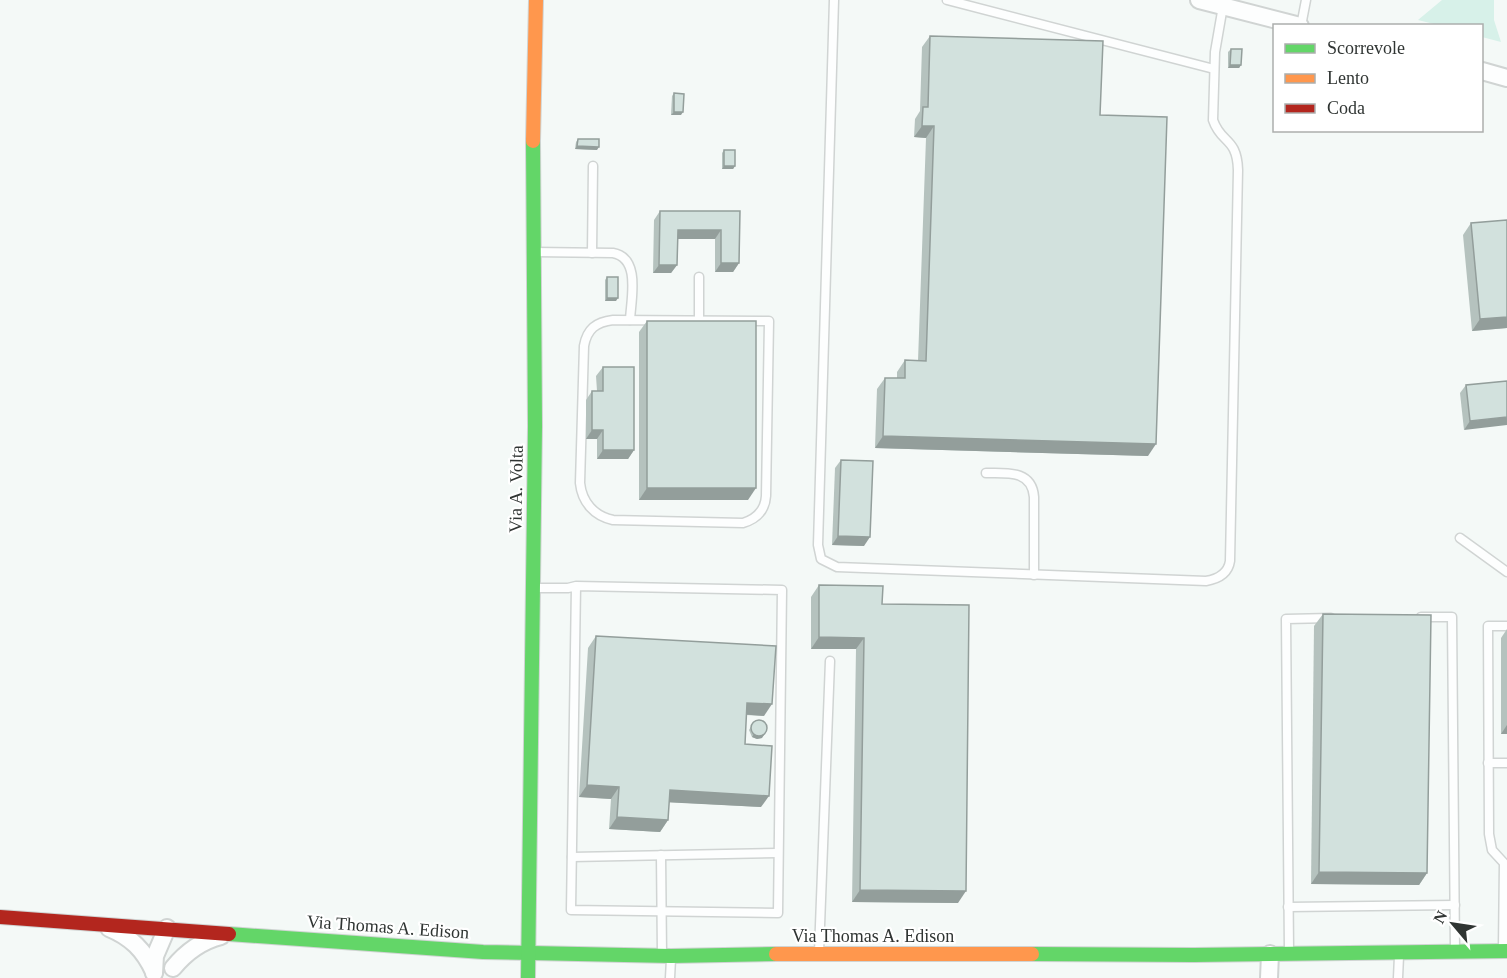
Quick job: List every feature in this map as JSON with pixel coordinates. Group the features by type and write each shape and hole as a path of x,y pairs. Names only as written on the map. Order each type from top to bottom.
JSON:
{"street":[{"name":"Via A. Volta","path":"528,978 535,426 536,0"},
{"path":"1199,0 1292,24"},
{"path":"1483,71 1507,78"},
{"name":"Via Thomas A. Edison","path":"0,917 448,950 528,953 667,956 819,953 1289,954 1505,951"},
{"path":"93,925 117,931 137,945 163,974"},
{"path":"163,974 155,956 167,928"},
{"path":"163,974 202,943 226,934 239,934"},
{"path":"1269,978 1270,954"}],"lane":[{"path":"834,0 818,533 820,555 825,562 837,567 1206,581 1223,575 1229,566 1238,170 1236,150 1217,130 1213,120 1216,43 1223,6"},
{"path":"947,0 1214,69"},
{"path":"1300,24 1306,0"},
{"path":"592,253 593,166"},
{"path":"534,252 618,254 629,263 631,272 630,320"},
{"path":"699,277 699,320"},
{"path":"630,320 769,321 766,496 760,513 747,522 613,520 600,516 585,501 580,483 584,342 589,332 600,322 630,320"},
{"path":"986,473 1016,474 1028,480 1032,485 1035,497 1034,575"},
{"path":"1461,538 1507,572"},
{"path":"532,588 576,586 782,590 778,913 571,910 576,586"},
{"path":"1416,617 1452,617 1455,952"},
{"path":"1289,954 1286,619 1345,618"},
{"path":"1505,951 1505,863 1492,850 1490,843 1488,626 1507,626"},
{"path":"819,953 830,661"},
{"path":"1488,763 1507,763"},
{"path":"572,857 778,853"},
{"path":"661,855 662,912 670,978"},
{"path":"1288,907 1455,905"},
{"path":"1398,978 1399,952"}],"green space":[{"path":"1442,0 1494,0 1494,20 1501,42 1483,37 1483,24 1434,24 1418,20"}],"building":[{"path":"930,36 1103,41 1100,115 1167,117 1156,444 883,436 885,378 905,378 905,360 926,361 934,126 922,126 923,107 928,107"},
{"path":"1231,49 1242,49 1241,65 1230,65"},
{"path":"674,93 684,94 683,112 674,112"},
{"path":"578,139 599,139 599,147 577,146"},
{"path":"724,150 735,150 735,166 724,166"},
{"path":"660,211 740,211 739,263 721,263 721,230 678,230 677,265 659,265"},
{"path":"1507,220 1507,317 1480,319 1471,223"},
{"path":"607,277 618,277 618,298 607,298"},
{"path":"647,321 756,321 756,488 647,488"},
{"path":"603,367 634,367 634,450 603,450 603,430 592,430 592,391 603,391"},
{"path":"1507,381 1507,417 1470,421 1466,385"},
{"path":"841,460 873,461 870,537 838,536"},
{"path":"819,585 883,586 882,604 969,605 966,891 860,890 864,638 819,637"},
{"path":"1323,614 1431,615 1427,873 1319,872"},
{"path":"596,636 776,646 772,704 747,703 745,744 772,746 769,796 670,790 668,820 617,817 619,787 587,785"},
{"path":"759,720 767,728 759,736 751,728"}],"traffic: fast":[{"path":"528,978 535,426 533,141"},
{"path":"229,934 483,952 671,956 776,954"},
{"path":"1032,954 1194,955 1507,951"}],"traffic: slow":[{"path":"533,141 536,0"},
{"path":"776,954 1032,954"}],"traffic: jam":[{"path":"0,917 229,934"}]}
